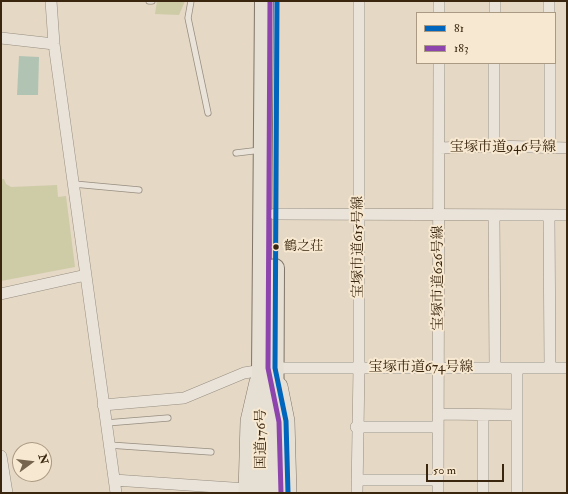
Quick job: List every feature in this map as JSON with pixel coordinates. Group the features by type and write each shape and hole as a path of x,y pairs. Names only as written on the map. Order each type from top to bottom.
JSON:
{"highway":[{"name":"国道176号","path":"264,1 263,150 268,369 274,493"},
{"name":"国道176号","path":"251,492 263,419 268,369 275,214 277,1"}],"main road":[{"path":"268,369 286,421 288,493"}],"street":[{"path":"51,1 54,44 116,493"},
{"name":"宝塚市道615号線","path":"357,493 356,427 359,368 359,1"},
{"path":"439,1 439,12"},
{"path":"495,1 495,12"},
{"path":"550,1 550,12"},
{"path":"1,38 54,44"},
{"name":"宝塚市道626号線","path":"438,493 439,64"},
{"path":"494,64 494,146"},
{"path":"550,64 550,148"},
{"name":"宝塚市道946号線","path":"440,148 494,146 567,148"},
{"path":"275,214 567,215"},
{"path":"494,215 495,368"},
{"path":"549,215 550,368"},
{"path":"1,294 86,275"},
{"name":"宝塚市道674号線","path":"103,405 184,398 244,373 268,369 567,368"},
{"path":"517,369 517,493"},
{"path":"438,414 516,415"},
{"path":"483,415 484,493"},
{"path":"356,427 438,427"},
{"path":"1,456 2,471 7,493"},
{"path":"114,480 251,492"},
{"path":"357,480 438,480"}],"lane":[{"path":"191,1 188,18 208,113"},
{"path":"236,153 263,150"},
{"path":"74,184 139,190"},
{"path":"106,424 168,418"},
{"path":"109,445 211,452"}],"shaded area":[{"path":"157,1 185,1 179,15 155,14"},
{"path":"19,56 39,57 38,95 17,95"},
{"path":"1,179 4,179 6,184 11,187 57,185 58,197 66,196 75,267 1,281"}],"transit line":[{"name":"183","path":"270,1 268,368 279,422 281,493"},
{"name":"81","path":"277,1 275,368 286,421 288,493"}],"place":[{"name":"鶴之荘","path":"276,247"}]}
